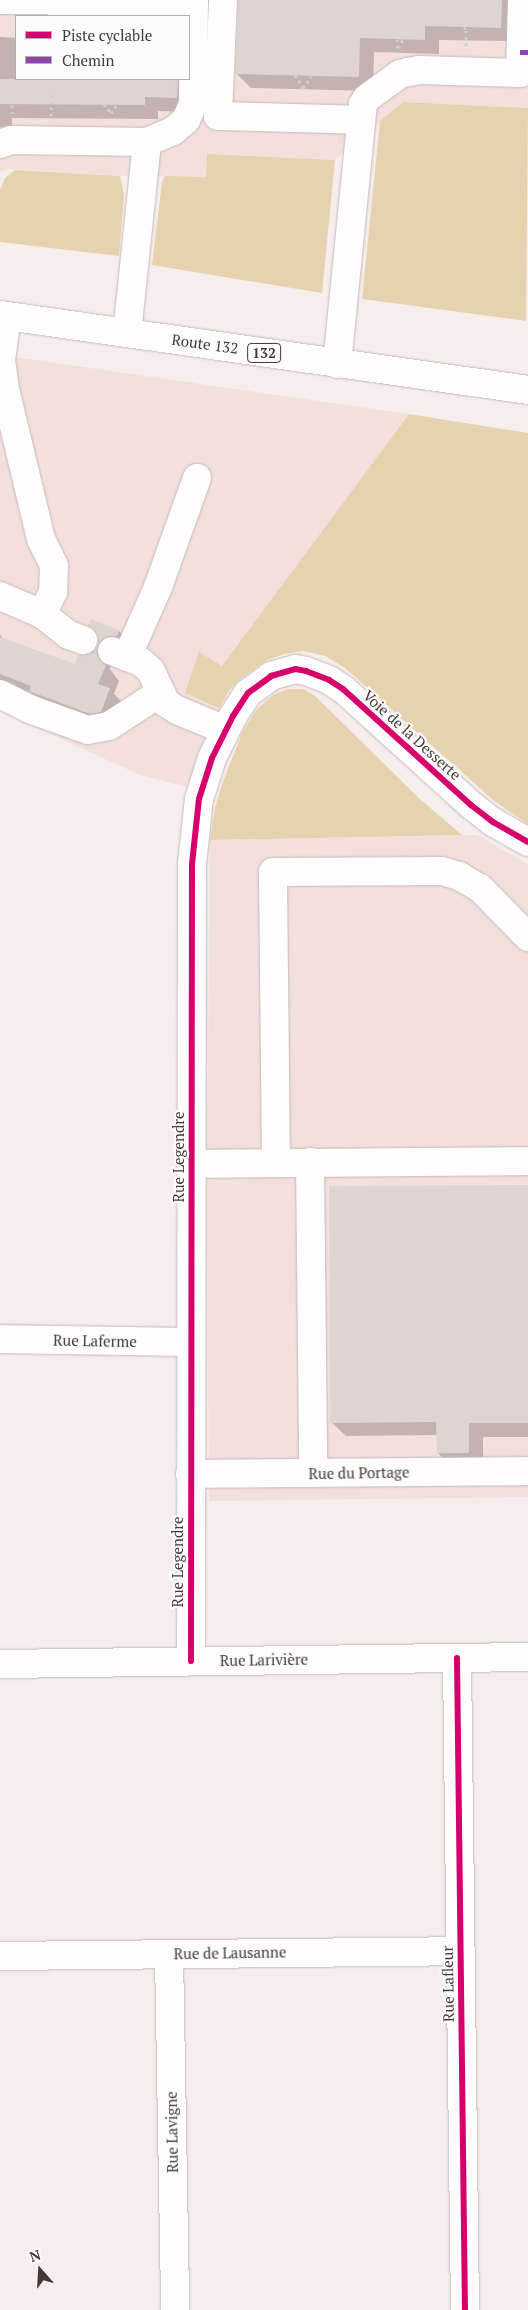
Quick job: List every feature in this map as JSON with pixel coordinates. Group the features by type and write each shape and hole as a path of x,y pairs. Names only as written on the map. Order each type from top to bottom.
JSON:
{"main road":[{"path":"0,0 194,2 193,104 186,120 174,131 147,142 11,140 0,144"},
{"path":"218,116 223,0"},
{"path":"337,364 363,104 367,98 400,74 408,72 419,70 520,73 522,0"},
{"path":"189,114 360,120"},
{"path":"127,333 147,142"},
{"path":"4,315 1,360 6,425 41,539 54,566 53,592 42,614"},
{"name":"Route 132","path":"4,315 528,390"},
{"path":"197,478 158,588 119,654 141,662 151,670 166,703 177,710 226,730"},
{"path":"0,596 42,614 70,635 83,640"},
{"name":"Voie de la Desserte","path":"271,676 295,670 306,670 329,680 343,689 471,805 493,822 528,842"},
{"name":"Rue Legendre","path":"190,1661 193,847 203,784 226,730 248,693 271,676"},
{"path":"0,694 32,710 88,730 109,726 160,693"},
{"path":"276,1163 273,872 442,871 459,876 480,888 528,937"},
{"path":"192,1164 528,1161"},
{"path":"310,1162 313,1473"},
{"name":"Rue Laferme","path":"0,1339 190,1342"},
{"name":"Rue du Portage","path":"190,1474 528,1471"},
{"name":"Rue Larivière","path":"0,1664 528,1657"},
{"name":"Rue Lafleur","path":"457,1658 465,2310"},
{"name":"Rue de Lausanne","path":"0,1956 460,1951"},
{"name":"Rue Lavigne","path":"169,1954 175,2310"}],"path":[{"path":"464,27 466,30 469,27"},
{"path":"397,39 398,48 403,40"},
{"path":"295,75 303,88 311,76"},
{"path":"104,104 110,113 117,104"}],"shaded area":[{"path":"0,0 528,0 528,108 403,102 335,160 208,154 206,177 120,176 9,169 0,171"},
{"path":"403,102 528,108 526,321 362,299 380,121"},
{"path":"207,154 335,160 322,293 152,265 162,182 165,176 206,177"},
{"path":"15,170 120,176 124,195 119,256 0,242 0,190 5,178"},
{"path":"0,355 409,414 365,474 239,680 229,691 204,739 187,787 140,775 0,711"},
{"path":"409,414 528,433 528,824 493,800 345,668 325,656 304,651 284,654 267,660 239,680 229,691 219,708 185,693 199,652 222,666"},
{"path":"288,689 303,689 315,696 420,799 462,835 210,840 215,808 222,784 243,731 257,709 273,695"},
{"path":"477,835 528,864 528,1497 209,1501 207,1205 210,840"}],"building":[{"path":"239,0 502,0 501,28 425,26 425,40 360,38 359,77 235,74"},
{"path":"0,79 178,80 177,98 145,97 145,105 0,104"},
{"path":"91,619 119,630 117,636 109,636 98,645 98,637 95,630 88,625"},
{"path":"0,637 75,664 78,655 86,655 93,652 97,646 97,654 106,665 98,684 110,688 101,712 90,714 29,691 31,686 0,674"},
{"path":"528,1185 528,1423 469,1423 469,1453 437,1453 436,1422 330,1423 329,1186"}],"marked path":[{"path":"520,52 528,52"}],"cycle path":[{"path":"191,1661 192,864 199,799 212,758 233,716 248,693 271,676 295,669 306,671 329,680 343,689 471,805 493,822 528,842"},
{"path":"457,1658 465,2310"}]}
